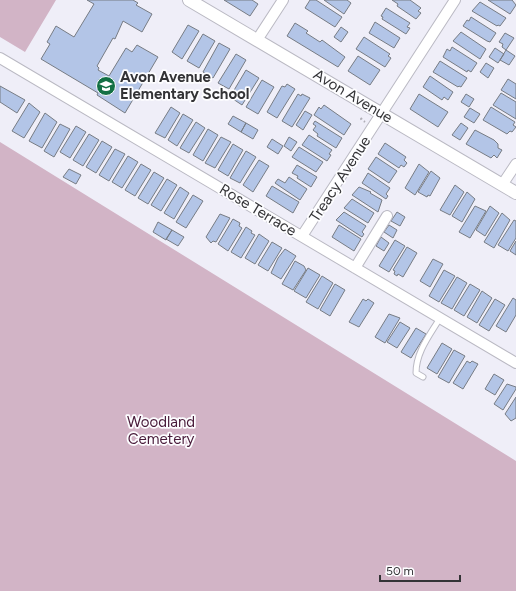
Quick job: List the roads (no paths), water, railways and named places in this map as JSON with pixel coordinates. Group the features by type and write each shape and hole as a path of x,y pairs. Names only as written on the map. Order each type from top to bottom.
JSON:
{"street":[{"name":"Avon Avenue","path":"189,0 516,193"},
{"path":"258,40 283,0"},
{"name":"Treacy Avenue","path":"302,236 383,114 455,0"},
{"name":"Rose Terrace","path":"0,58 516,363"},
{"path":"502,185 516,164"},
{"path":"355,268 387,216"}],"lane":[{"path":"423,377 416,373 416,364 419,354 440,318"}],"place":[{"name":"Avon Avenue Elementary School","path":"106,86"}],"park label":[{"name":"Woodland Cemetery","path":"161,430"}]}
